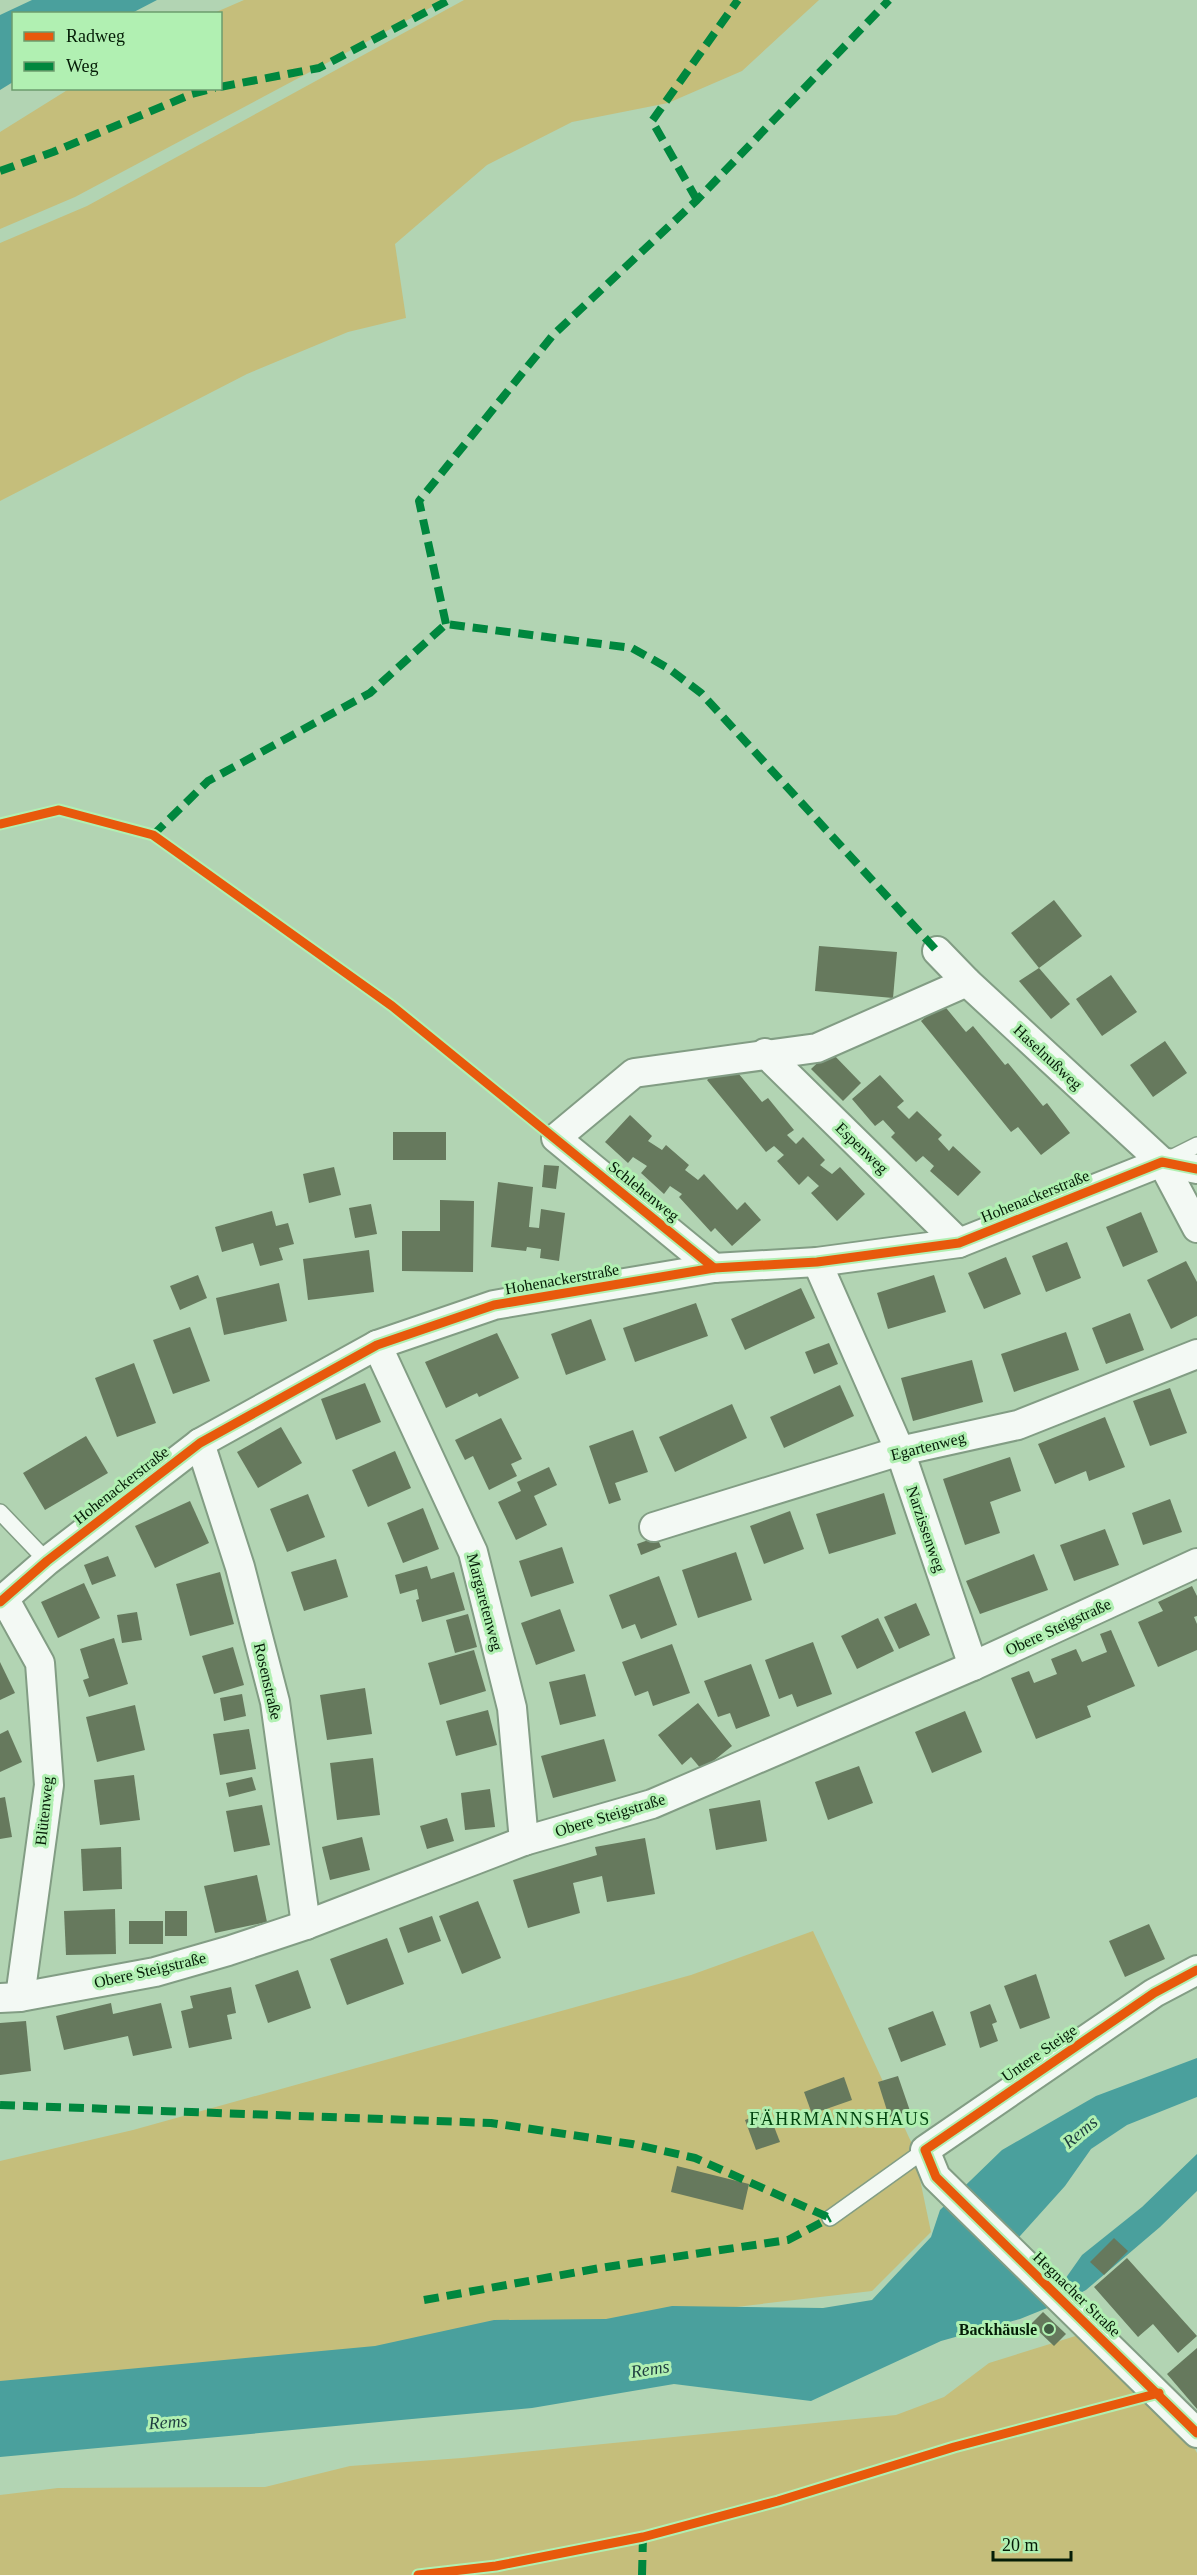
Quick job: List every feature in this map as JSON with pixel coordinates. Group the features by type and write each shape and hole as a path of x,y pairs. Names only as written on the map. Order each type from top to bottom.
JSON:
{"street":[{"name":"Haselnußweg","path":"937,951 967,982 1162,1162"},
{"name":"Schlehenweg","path":"714,1268 556,1137 634,1073 765,1053 817,1048 967,982"},
{"name":"Espenweg","path":"765,1053 959,1243"},
{"path":"1162,1162 1197,1169"},
{"path":"1162,1162 1197,1228"},
{"name":"Hohenackerstraße","path":"2,1600 47,1561 200,1443 377,1345 494,1305 714,1268 817,1262 959,1243 1162,1162"},
{"name":"Narzissenweg","path":"817,1262 900,1451 973,1666"},
{"name":"Margaretenweg","path":"377,1345 472,1552 512,1708 525,1841"},
{"name":"Egartenweg","path":"654,1527 900,1451 1018,1425 1197,1353"},
{"name":"Rosenstraße","path":"200,1443 240,1567 275,1702 306,1925"},
{"name":"Obere Steigstraße","path":"10,1997 155,1972 306,1925 525,1841 652,1804 973,1666 1197,1563"},
{"name":"Blütenweg","path":"2,1600 40,1664 49,1785 10,1997"},
{"name":"Untere Steige","path":"925,2150 1154,1993 1197,1970"},
{"name":"Hegnacher Straße","path":"925,2150 936,2176 1197,2433"}],"lane":[{"path":"1162,1162 1197,1145"},
{"path":"0,1512 47,1561"},
{"path":"830,2218 925,2150"}],"shaded area":[{"path":"244,0 445,0 75,197 0,229 0,132 67,90 222,90 222,12 216,12"},
{"path":"464,0 819,0 742,71 668,103 572,122 487,165 395,244 406,318 348,332 247,374 0,501 0,243 87,206"},
{"path":"813,1931 913,2146 931,2232 872,2291 0,2393 0,2161 133,2130 691,1975"},
{"path":"1082,2334 1182,2426 1197,2453 1197,2575 0,2575 0,2495 58,2488 265,2487 350,2466 462,2458 896,2415 944,2397 989,2363"}],"water":[{"path":"32,0 157,0 134,12 12,12 12,83 0,90 0,15"},
{"name":"Rems","path":"1197,2058 1197,2097 1127,2125 1091,2149 1065,2186 1002,2256 1039,2294 1063,2282 1082,2255 1142,2207 1197,2154 1197,2191 1160,2227 1086,2290 1067,2300 1020,2319 941,2341 811,2401 674,2384 532,2408 0,2457 0,2381 375,2346 494,2320 606,2319 672,2306 823,2308 872,2300 931,2237 940,2210 1002,2150 1096,2096"}],"building":[{"path":"1054,900 1082,936 1039,968 1011,933"},
{"path":"819,946 897,952 893,998 815,991"},
{"path":"1039,968 1070,1004 1051,1019 1019,981"},
{"path":"1111,975 1137,1012 1102,1036 1076,999"},
{"path":"942,1003 966,1032 973,1026 1005,1065 1008,1063 1043,1106 1047,1103 1070,1133 1041,1155 1018,1127 1011,1132 921,1021"},
{"path":"1165,1041 1187,1073 1153,1097 1130,1065"},
{"path":"830,1051 861,1083 843,1101 811,1069"},
{"path":"729,1062 762,1102 768,1098 794,1130 787,1135 796,1144 803,1137 825,1160 820,1165 832,1174 840,1167 865,1194 837,1221 811,1193 819,1186 808,1176 799,1185 777,1161 784,1155 774,1146 766,1152 707,1080"},
{"path":"880,1075 904,1101 897,1107 909,1119 917,1111 942,1135 938,1139 949,1151 953,1146 981,1172 958,1196 930,1171 934,1166 923,1156 916,1162 891,1137 895,1133 883,1120 875,1126 852,1099"},
{"path":"630,1115 652,1136 648,1141 662,1150 666,1145 689,1165 685,1170 698,1180 704,1174 737,1210 745,1202 761,1220 732,1246 715,1228 711,1232 679,1197 682,1194 670,1186 664,1194 641,1173 647,1166 633,1157 628,1163 605,1142"},
{"path":"393,1132 446,1132 446,1160 393,1160"},
{"path":"544,1165 559,1166 556,1189 542,1187"},
{"path":"334,1167 341,1195 309,1203 303,1174"},
{"path":"498,1182 533,1187 529,1227 539,1228 541,1209 565,1213 559,1261 540,1258 541,1249 527,1247 526,1251 491,1247"},
{"path":"440,1200 474,1201 473,1272 402,1271 402,1231 440,1231"},
{"path":"371,1204 377,1234 355,1238 349,1208"},
{"path":"272,1211 276,1226 288,1223 294,1244 279,1248 283,1260 260,1266 253,1243 222,1252 215,1227"},
{"path":"1141,1212 1158,1252 1123,1267 1106,1227"},
{"path":"1067,1242 1081,1278 1046,1292 1032,1256"},
{"path":"369,1250 374,1292 308,1300 303,1259"},
{"path":"1006,1257 1021,1294 984,1309 968,1273"},
{"path":"1186,1261 1197,1282 1197,1316 1171,1329 1147,1280"},
{"path":"198,1275 207,1298 180,1310 170,1286"},
{"path":"934,1275 946,1312 888,1329 877,1293"},
{"path":"279,1283 287,1321 224,1335 216,1298"},
{"path":"801,1288 815,1318 745,1350 731,1319"},
{"path":"696,1303 708,1336 635,1362 623,1328"},
{"path":"1130,1313 1144,1350 1106,1364 1092,1328"},
{"path":"591,1319 606,1360 566,1375 551,1334"},
{"path":"190,1327 210,1381 173,1394 153,1340"},
{"path":"1066,1332 1079,1370 1014,1392 1001,1354"},
{"path":"497,1333 519,1378 479,1397 477,1393 446,1408 425,1362"},
{"path":"829,1343 838,1364 814,1374 805,1352"},
{"path":"972,1360 983,1402 913,1421 901,1378"},
{"path":"134,1363 156,1423 117,1437 95,1378"},
{"path":"365,1383 381,1422 336,1440 321,1399"},
{"path":"840,1385 854,1416 784,1448 770,1417"},
{"path":"1170,1388 1187,1433 1150,1446 1133,1401"},
{"path":"732,1404 747,1438 675,1472 659,1437"},
{"path":"1105,1417 1125,1467 1089,1481 1086,1471 1055,1484 1038,1444"},
{"path":"501,1418 522,1459 511,1464 517,1476 489,1490 473,1456 465,1460 455,1440"},
{"path":"281,1427 302,1463 258,1488 237,1452"},
{"path":"633,1430 648,1472 615,1483 621,1500 609,1504 589,1446"},
{"path":"86,1436 108,1473 45,1510 23,1473"},
{"path":"395,1451 411,1488 368,1507 352,1470"},
{"path":"1010,1457 1021,1491 990,1502 1000,1533 965,1545 943,1479"},
{"path":"549,1467 557,1485 534,1496 547,1525 516,1540 498,1502 521,1491 517,1482"},
{"path":"884,1493 896,1534 829,1554 816,1514"},
{"path":"308,1494 325,1537 287,1552 270,1509"},
{"path":"1170,1499 1182,1532 1143,1545 1132,1513"},
{"path":"190,1501 209,1543 155,1568 135,1526"},
{"path":"423,1508 439,1549 403,1563 387,1523"},
{"path":"790,1511 804,1549 764,1564 750,1526"},
{"path":"1105,1529 1119,1565 1074,1581 1060,1545"},
{"path":"657,1537 661,1547 641,1555 637,1544"},
{"path":"562,1547 574,1583 531,1597 519,1561"},
{"path":"736,1552 752,1600 698,1618 682,1570"},
{"path":"1034,1554 1048,1590 980,1614 966,1581"},
{"path":"108,1556 116,1576 92,1585 84,1565"},
{"path":"336,1559 348,1597 304,1611 291,1572"},
{"path":"427,1566 431,1579 454,1572 465,1610 422,1622 416,1600 419,1599 417,1589 400,1594 395,1575"},
{"path":"220,1572 234,1624 190,1636 176,1584"},
{"path":"659,1576 677,1625 641,1639 635,1624 622,1629 609,1595"},
{"path":"84,1583 100,1618 58,1638 41,1602"},
{"path":"1192,1586 1197,1596 1197,1616 1194,1617 1197,1624 1197,1650 1158,1667 1138,1622 1163,1611 1158,1602"},
{"path":"916,1603 930,1635 899,1649 884,1617"},
{"path":"560,1609 575,1651 536,1665 521,1623"},
{"path":"137,1612 142,1640 122,1643 117,1615"},
{"path":"468,1614 477,1647 455,1653 446,1620"},
{"path":"878,1618 894,1651 857,1669 841,1636"},
{"path":"1111,1630 1135,1686 1087,1706 1091,1717 1036,1739 1011,1678 1029,1671 1034,1683 1057,1674 1051,1659 1076,1649 1082,1662 1107,1652 1100,1634"},
{"path":"114,1638 128,1684 89,1697 83,1680 89,1678 80,1649"},
{"path":"813,1642 832,1694 797,1707 792,1694 779,1699 765,1660"},
{"path":"672,1644 690,1693 653,1706 648,1691 635,1696 622,1662"},
{"path":"233,1647 244,1685 214,1694 202,1656"},
{"path":"474,1650 486,1691 440,1705 428,1663"},
{"path":"0,1662 15,1693 0,1700"},
{"path":"751,1664 770,1716 736,1729 730,1713 718,1717 704,1681"},
{"path":"585,1674 596,1716 560,1725 549,1682"},
{"path":"365,1688 372,1734 327,1740 320,1695"},
{"path":"242,1694 246,1716 224,1721 220,1698"},
{"path":"698,1703 732,1746 702,1770 691,1757 682,1765 658,1735"},
{"path":"135,1705 145,1750 97,1762 86,1717"},
{"path":"488,1710 497,1745 456,1756 446,1721"},
{"path":"965,1711 982,1752 932,1773 915,1732"},
{"path":"249,1729 256,1769 220,1775 213,1734"},
{"path":"8,1730 22,1762 0,1772 0,1734"},
{"path":"604,1739 616,1781 553,1798 541,1756"},
{"path":"373,1758 380,1815 337,1820 330,1763"},
{"path":"859,1766 873,1803 828,1820 815,1782"},
{"path":"134,1775 140,1820 100,1825 94,1780"},
{"path":"252,1777 256,1790 229,1797 226,1783"},
{"path":"490,1789 495,1827 465,1830 461,1793"},
{"path":"5,1797 12,1837 0,1839 0,1798"},
{"path":"760,1800 767,1841 716,1850 709,1809"},
{"path":"262,1805 270,1845 234,1852 226,1811"},
{"path":"447,1818 454,1841 427,1849 420,1826"},
{"path":"362,1837 370,1870 330,1880 322,1847"},
{"path":"645,1838 655,1894 607,1902 602,1876 573,1883 580,1913 528,1928 513,1880 597,1855 595,1847"},
{"path":"121,1847 122,1889 83,1891 81,1849"},
{"path":"257,1875 267,1922 215,1933 204,1886"},
{"path":"478,1901 501,1958 462,1974 439,1916"},
{"path":"115,1909 116,1954 66,1955 64,1911"},
{"path":"165,1911 187,1911 187,1936 165,1936"},
{"path":"432,1916 441,1941 408,1953 399,1928"},
{"path":"129,1921 163,1921 163,1944 129,1944"},
{"path":"1149,1924 1165,1959 1125,1977 1109,1941"},
{"path":"387,1938 404,1984 347,2005 330,1959"},
{"path":"298,1970 311,2008 268,2023 255,1985"},
{"path":"1036,1974 1050,2018 1020,2029 1004,1986"},
{"path":"231,1987 236,2013 227,2015 232,2039 189,2048 181,2011 193,2008 190,1996"},
{"path":"111,2003 113,2014 161,2003 172,2048 133,2056 128,2036 64,2050 56,2016"},
{"path":"990,2004 997,2022 992,2024 998,2041 980,2048 970,2012"},
{"path":"933,2011 946,2045 901,2062 888,2028"},
{"path":"26,2021 31,2071 0,2075 0,2023"},
{"path":"898,2076 910,2111 889,2117 878,2082"},
{"path":"844,2077 852,2100 812,2114 804,2092"},
{"path":"768,2111 780,2142 756,2150 745,2120"},
{"path":"677,2166 749,2184 743,2210 671,2192"},
{"path":"1114,2238 1128,2251 1104,2275 1090,2262"},
{"path":"1127,2258 1197,2336 1178,2353 1153,2324 1138,2337 1094,2287"},
{"name":"Backhäusle","path":"1043,2312 1066,2334 1054,2346 1031,2324"},
{"path":"1197,2348 1197,2409 1167,2374"}],"marked path":[{"path":"222,87 319,68 449,0"},
{"path":"697,200 652,121 738,0"},
{"path":"446,624 419,501 553,335 697,200 889,0"},
{"path":"0,171 53,152 192,94 207,90"},
{"path":"153,835 208,781 370,693 446,624 632,648 668,668 701,693 937,951"},
{"path":"0,2105 491,2123 632,2144 695,2158 830,2218"},
{"path":"424,2300 600,2268 788,2240 830,2218"},
{"path":"642,2575 643,2537"}],"cycle path":[{"path":"0,824 59,810 153,835 392,1006 714,1268"},
{"path":"0,1602 47,1561 200,1443 377,1345 494,1305 714,1268 817,1262 959,1243 1162,1162 1197,1169"},
{"path":"1197,1970 1154,1993 925,2150 936,2177 1197,2433"},
{"path":"418,2575 496,2566 643,2537 778,2501 954,2447 1159,2393"}],"place":[{"name":"Backhäusle","path":"1049,2329"}],"district":[{"name":"FÄHRMANNSHAUS","path":"840,2119"}]}
